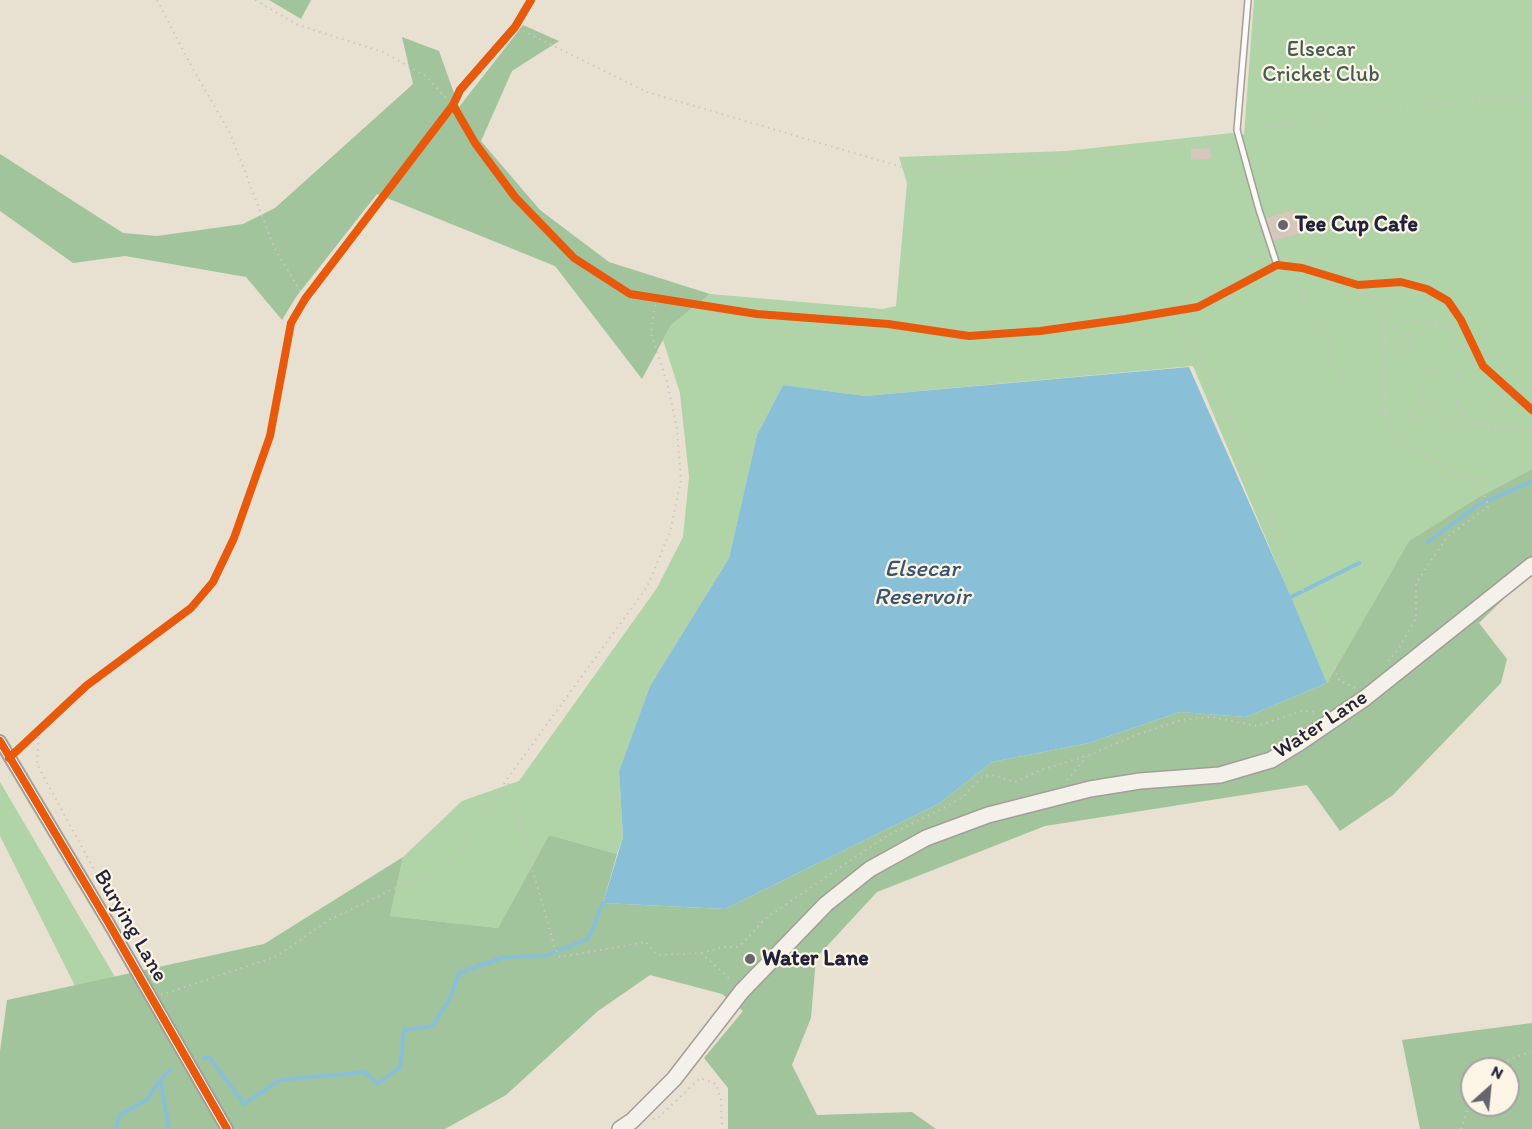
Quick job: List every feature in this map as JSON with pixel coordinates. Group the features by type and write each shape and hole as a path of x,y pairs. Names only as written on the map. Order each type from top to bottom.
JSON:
{"street":[{"name":"Water Lane","path":"626,1125 674,1079 742,991 826,904 870,869 926,838 988,815 1052,798 1140,781 1220,775 1271,760 1365,698 1532,565"},
{"name":"Burying Lane","path":"0,741 227,1129"}],"lane":[{"path":"453,105 460,90 515,27 531,0"},
{"path":"1248,0 1237,130 1276,265"}],"path":[{"path":"157,0 230,133 274,247 305,299"},
{"path":"255,0 298,25 383,52 426,76 453,105"},
{"path":"515,27 647,92 912,170 1065,160 1238,139"},
{"path":"1237,130 1382,109 1532,95"},
{"path":"1276,265 1298,267 1303,300 1325,332 1336,371 1356,405 1366,413 1374,416 1385,414 1410,416 1532,432"},
{"path":"1346,281 1358,285 1368,284"},
{"path":"1358,285 1430,371"},
{"path":"301,307 312,290"},
{"path":"152,1000 162,994 277,956 328,920 420,876 455,856 485,817 507,779 647,587 670,532 681,480 677,429 667,382 651,333 652,298 667,301"},
{"path":"1156,314 1176,310"},
{"path":"1166,312 1202,351 1313,614"},
{"path":"1381,314 1387,425 1393,433 1428,457 1470,478 1489,506 1447,537 1416,583 1416,618 1399,648 1384,665"},
{"path":"1384,344 1393,327 1412,320 1425,321 1490,372"},
{"path":"1384,365 1433,325 1462,323 1468,336"},
{"path":"1473,346 1479,364"},
{"path":"1458,375 1479,364"},
{"path":"1443,367 1458,375 1463,381 1464,390 1457,404 1444,410 1425,401 1422,385 1430,371 1443,367"},
{"path":"1496,378 1510,390"},
{"path":"1475,424 1492,416 1496,411 1502,399 1503,384"},
{"path":"1410,416 1425,401"},
{"path":"1457,404 1475,424"},
{"path":"1470,478 1500,472 1532,461"},
{"path":"32,738 47,723"},
{"path":"39,731 37,764 117,912"},
{"path":"1067,780 1089,754"},
{"path":"507,779 554,945 560,957"},
{"path":"701,953 742,991"},
{"path":"1516,1057 1532,1051"},
{"path":"626,1125 657,1119 700,1078 716,1084 722,1100 722,1129"}],"green space":[{"path":"269,0 311,0 301,19"},
{"name":"Elsecar Cricket Club","path":"1254,0 1532,0 1532,469 1477,498 1409,541 1327,683 1193,366 865,396 783,385 757,435 729,558 650,686 619,771 623,837 617,854 549,835 498,928 390,916 403,857 462,801 519,781 657,588 683,537 689,477 680,393 663,340 671,325 710,294 883,309 896,306 907,183 899,157 1066,151 1232,133 1244,135"},
{"path":"523,25 559,41 512,71 481,141 540,210 609,262 710,294 671,325 642,379 555,266 377,194 296,297 282,320 246,277 125,256 73,263 0,211 0,154 123,233 157,236 243,224 275,208 413,84 402,37 439,51 459,107"},
{"path":"1532,469 1532,571 1479,623 1507,659 1501,683 1393,795 1340,831 1307,785 1045,826 877,892 816,958 811,1018 792,1065 817,1115 912,1112 936,1129 728,1129 728,1088 704,1058 743,1011 722,994 650,975 598,1011 506,1095 445,1129 0,1129 0,1051 7,1000 264,944 403,857 390,916 498,928 549,835 617,854 603,903 725,909 940,803 992,762 1089,743 1180,712 1246,717 1327,683 1409,541 1477,498"},
{"path":"0,782 115,977 75,986 0,836"},
{"path":"1532,1023 1532,1129 1420,1129 1402,1040"}],"water":[{"name":"Elsecar Reservoir","path":"1189,367 1327,683 1246,717 1180,712 1089,743 992,762 940,803 725,909 603,903 623,837 619,771 650,686 729,558 757,435 783,385 865,396"}],"building":[{"path":"1210,148 1211,159 1191,160 1191,149"},
{"name":"Tee Cup Cafe","path":"1294,210 1301,233 1273,241 1266,218"}],"waterway":[{"path":"1428,542 1478,505 1532,481"},
{"path":"1291,597 1359,563"},
{"path":"203,1058 210,1058 244,1104 280,1080 365,1072 378,1084 400,1067 404,1030 433,1026 451,996 459,973 504,957 544,956 588,939 603,903"},
{"path":"116,1129 119,1115 147,1100 160,1080 170,1070"},
{"path":"160,1080 169,1129"}],"cycle path":[{"path":"9,758 86,686 191,608 213,582 234,538 270,436 291,323 305,299 453,105 460,90 515,27 531,0"},
{"path":"453,105 475,143 515,197 574,258 630,294 757,314 888,324 969,336 1040,331 1198,307 1277,265 1302,268 1358,285 1401,282 1427,289 1448,301 1461,320 1483,366 1532,410"},
{"path":"0,741 108,922 227,1129"}],"place":[{"name":"Tee Cup Cafe","path":"1283,225"},
{"name":"Water Lane","path":"750,959"}]}
